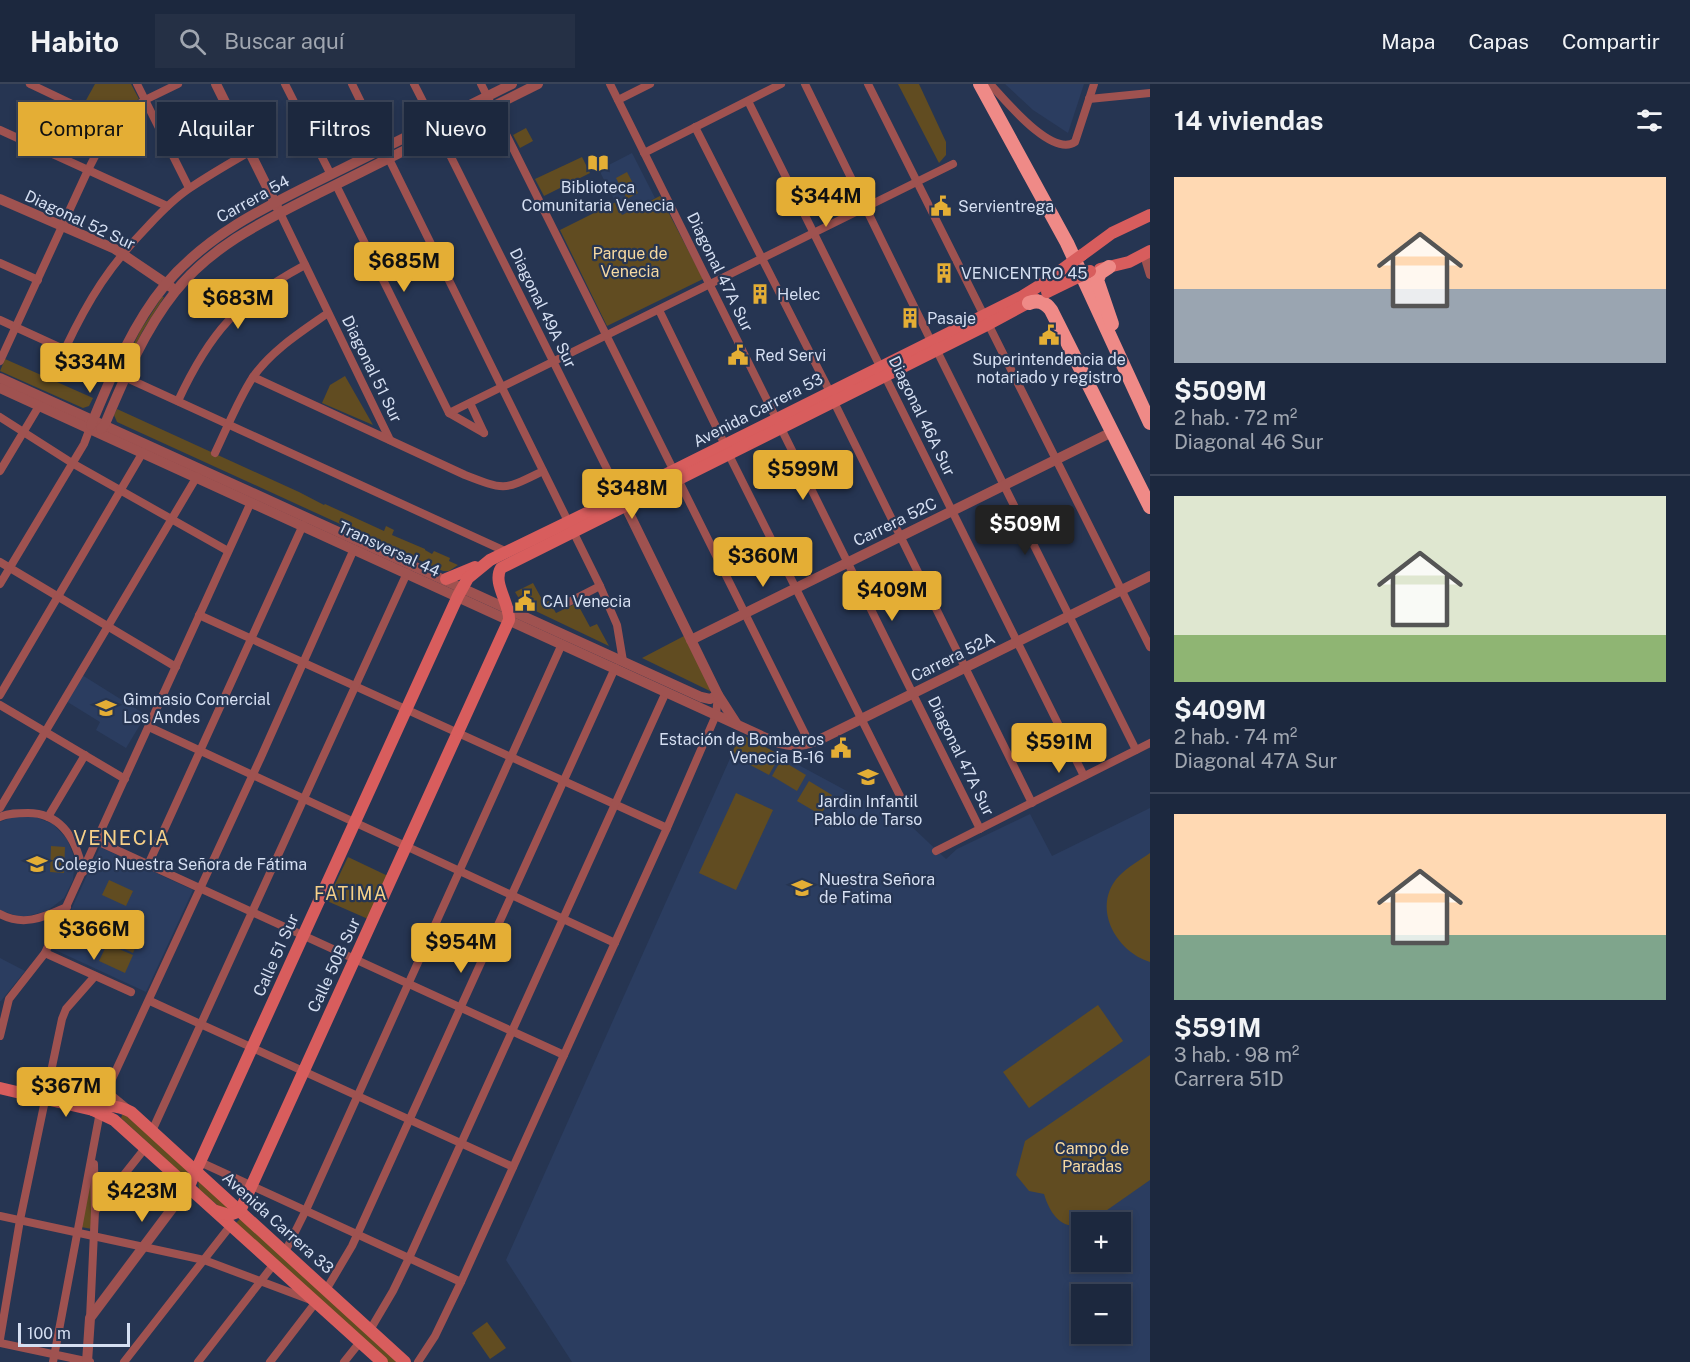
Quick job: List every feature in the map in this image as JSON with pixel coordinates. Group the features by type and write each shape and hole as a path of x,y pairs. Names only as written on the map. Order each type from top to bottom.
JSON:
{"highway":[{"path":"980,84 1067,243 1150,423"},
{"path":"1109,267 1098,277 1098,286 1120,342 1150,404"},
{"path":"1029,303 1034,301 1042,303 1051,310 1150,507"}],"main road":[{"path":"1044,288 1112,233 1150,216"},
{"path":"1044,288 1090,271 1129,262 1149,252"},
{"name":"Avenida Carrera 53","path":"986,320 1021,297 1044,288"},
{"name":"Avenida Carrera 53","path":"460,592 472,574 490,560 571,527 986,320 1029,303 1044,288"},
{"name":"Avenida Carrera 53","path":"509,615 498,577 501,568 571,527"},
{"path":"446,579 490,560"},
{"name":"Calle 51 Sur","path":"189,1186 460,592"},
{"name":"Calle 50B Sur","path":"240,1211 458,733 509,615"},
{"name":"Avenida Carrera 33","path":"0,1088 98,1110 119,1123 382,1362"},
{"name":"Avenida Carrera 33","path":"98,1110 115,1106 131,1112 198,1166 240,1211 405,1362"},
{"path":"216,1211 230,1215 240,1211"}],"street":[{"path":"137,84 189,188"},
{"path":"143,102 178,84"},
{"name":"Diagonal 51 Sur","path":"216,84 225,102"},
{"path":"285,84 449,413 484,433 470,403"},
{"path":"352,84 361,102"},
{"name":"Diagonal 49A Sur","path":"414,84 423,102"},
{"path":"481,84 810,744"},
{"name":"Carrera 54","path":"490,101 512,84"},
{"name":"Carrera 54","path":"490,101 538,84"},
{"name":"Diagonal 47A Sur","path":"610,84 980,829"},
{"path":"618,99 650,84"},
{"path":"644,153 782,84"},
{"path":"806,84 1136,750"},
{"path":"868,84 1150,647"},
{"path":"990,84 1041,134 1062,146 1075,142 1094,84"},
{"path":"34,85 69,102"},
{"path":"1089,99 1150,93"},
{"name":"Diagonal 46A Sur","path":"748,100 1084,776"},
{"path":"695,127 832,397 1032,803"},
{"path":"0,130 168,206"},
{"path":"0,361 95,156"},
{"path":"65,349 99,283 122,252 189,188 242,156"},
{"name":"Diagonal 51 Sur","path":"251,156 390,441"},
{"name":"Carrera 54","path":"96,426 126,377 145,337 176,291 212,255 333,180 380,156"},
{"path":"326,1290 357,1234 619,665 617,626 600,586 387,156"},
{"name":"Diagonal 49A Sur","path":"451,156 718,695 737,725"},
{"path":"449,413 953,164"},
{"name":"Carrera 54","path":"96,426 115,372 135,330 166,284 216,237 232,226 274,202 333,180"},
{"name":"Diagonal 52 Sur","path":"0,199 122,252 176,291"},
{"path":"1149,252 1146,262 1150,275"},
{"path":"0,263 38,280"},
{"path":"178,400 194,366 215,334 228,320 272,283 305,265"},
{"path":"659,310 904,804"},
{"path":"215,453 253,377 273,354 297,334 328,314"},
{"path":"0,320 507,552"},
{"path":"253,377 390,441 496,487 513,486 543,471"},
{"name":"Transversal 44","path":"0,378 96,426 199,473 446,579 460,592"},
{"name":"Transversal 44","path":"0,388 96,426 143,452 199,473 251,502 354,549 407,573 460,592 619,665 666,692 766,738"},
{"path":"0,471 39,405"},
{"path":"0,417 72,463 228,551"},
{"path":"0,584 96,426"},
{"name":"Carrera 52C","path":"691,640 1112,432"},
{"path":"0,695 143,452"},
{"path":"0,808 199,473"},
{"path":"0,1036 9,999 45,953 251,502"},
{"path":"148,865 303,525"},
{"path":"54,1358 93,1155 98,1110 150,1001 354,549"},
{"path":"0,562 176,667"},
{"path":"152,1131 407,573"},
{"name":"Carrera 52A","path":"766,738 788,746 810,744 1150,576"},
{"path":"564,605 600,586"},
{"path":"199,615 667,828"},
{"name":"Transversal 44","path":"509,615 562,644 706,699 718,695"},
{"path":"285,1252 562,644"},
{"path":"370,1330 409,1258 666,692"},
{"path":"418,1362 435,1336 461,1282 667,828 716,715 718,695"},
{"path":"0,705 125,779"},
{"path":"149,727 615,943"},
{"path":"936,851 1150,743"},
{"path":"48,817 85,755"},
{"path":"0,817 34,813 48,817 64,827 72,837 83,872"},
{"path":"97,841 564,1055"},
{"path":"0,914 23,922 39,919 67,907"},
{"path":"45,953 131,992"},
{"path":"93,1155 95,1211 88,1362 54,1358 0,1341 20,1220 64,1013 95,976"},
{"path":"150,1001 513,1167"},
{"path":"109,1086 110,1094 131,1112"},
{"path":"95,1211 146,1147"},
{"path":"198,1166 252,1185 461,1282"},
{"name":"Calle 51 Sur","path":"90,1318 189,1186"},
{"path":"0,1216 204,1260 316,1302 270,1362"},
{"path":"124,1362 231,1225"},
{"path":"198,1362 274,1264"},
{"path":"344,1362 360,1342"}],"shaded area":[{"path":"1005,84 1084,84 1068,133 1033,110"},
{"path":"632,153 655,198 622,215 599,170"},
{"name":"Gimnasio Comercial Los Andes","path":"82,675 146,715 126,748 96,730 100,722 66,701"},
{"path":"741,734 910,825 946,859 957,849 1030,814 1052,856 1150,808 1150,1362 572,1362 506,1260"},
{"name":"Colegio Nuestra Señora de Fátima","path":"33,816 53,824 67,839 75,859 73,880 64,898 47,911 17,916 0,910 0,822 12,817"},
{"path":"100,847 193,890 146,992 53,949"},
{"path":"0,958 25,971 1,1001 0,1001"}],"green space":[{"path":"95,84 131,84 139,99 133,102 85,102"},
{"path":"898,84 919,84 946,142 946,155 939,163"},
{"path":"526,128 533,141 520,148 513,135"},
{"path":"582,157 590,173 544,196 535,179"},
{"path":"627,172 638,193 627,199 616,178"},
{"name":"Parque de Venecia","path":"660,196 703,279 607,326 560,230 616,202 622,215"},
{"path":"164,297 142,332 125,368 123,367 140,331"},
{"path":"5,359 93,398 89,406 83,408 0,371"},
{"path":"345,376 373,425 322,403 330,385"},
{"path":"117,409 324,505 384,531 386,526 394,530 392,535 432,554 434,551 450,558 449,561 458,565 449,571 443,571 117,422 114,415"},
{"path":"533,583 544,603 549,601 556,613 577,603 590,627 597,624 609,646 523,605 515,592"},
{"path":"684,636 712,692 642,658"},
{"path":"741,734 780,755 769,775 731,755"},
{"path":"781,760 806,775 797,791 772,776"},
{"path":"809,781 832,795 821,815 797,801"},
{"path":"736,793 773,810 736,890 699,873"},
{"path":"51,846 65,847 64,873 50,872"},
{"path":"1150,853 1150,962 1126,948 1117,938 1107,913 1107,901 1111,888 1119,876"},
{"path":"348,857 388,876 368,919 327,901"},
{"path":"109,880 133,891 126,906 102,895"},
{"path":"116,926 140,937 133,953 109,941"},
{"path":"107,944 133,955 125,973 99,961"},
{"path":"1098,1005 1123,1041 1029,1108 1003,1072"},
{"name":"Campo de Paradas","path":"1150,1055 1150,1180 1104,1212 1071,1212 1071,1226 1056,1218 1044,1194 1029,1191 1016,1175 1025,1141"},
{"path":"123,1113 189,1170 184,1176 121,1118"},
{"path":"93,1165 92,1229 81,1227"},
{"path":"198,1180 233,1210 223,1210 199,1189"},
{"path":"241,1218 399,1362 388,1362 236,1223"},
{"path":"487,1322 506,1348 490,1359 472,1333"}],"place":[{"name":"Biblioteca Comunitaria Venecia","path":"598,163"},
{"name":"Servientrega","path":"941,206"},
{"name":"VENICENTRO 45","path":"944,273"},
{"name":"Helec","path":"760,294"},
{"name":"Pasaje","path":"910,318"},
{"name":"Superintendencia de notariado y registro","path":"1049,335"},
{"name":"Red Servi","path":"738,355"},
{"name":"CAI Venecia","path":"525,601"},
{"name":"Gimnasio Comercial Los Andes","path":"106,708"},
{"name":"Estación de Bomberos Venecia B-16","path":"841,748"},
{"name":"Jardin Infantil Pablo de Tarso","path":"868,777"},
{"name":"Colegio Nuestra Señora de Fátima","path":"37,864"},
{"name":"Nuestra Señora de Fatima","path":"802,888"}],"district":[{"name":"VENECIA","path":"122,838"},
{"name":"FATIMA","path":"351,893"}]}
